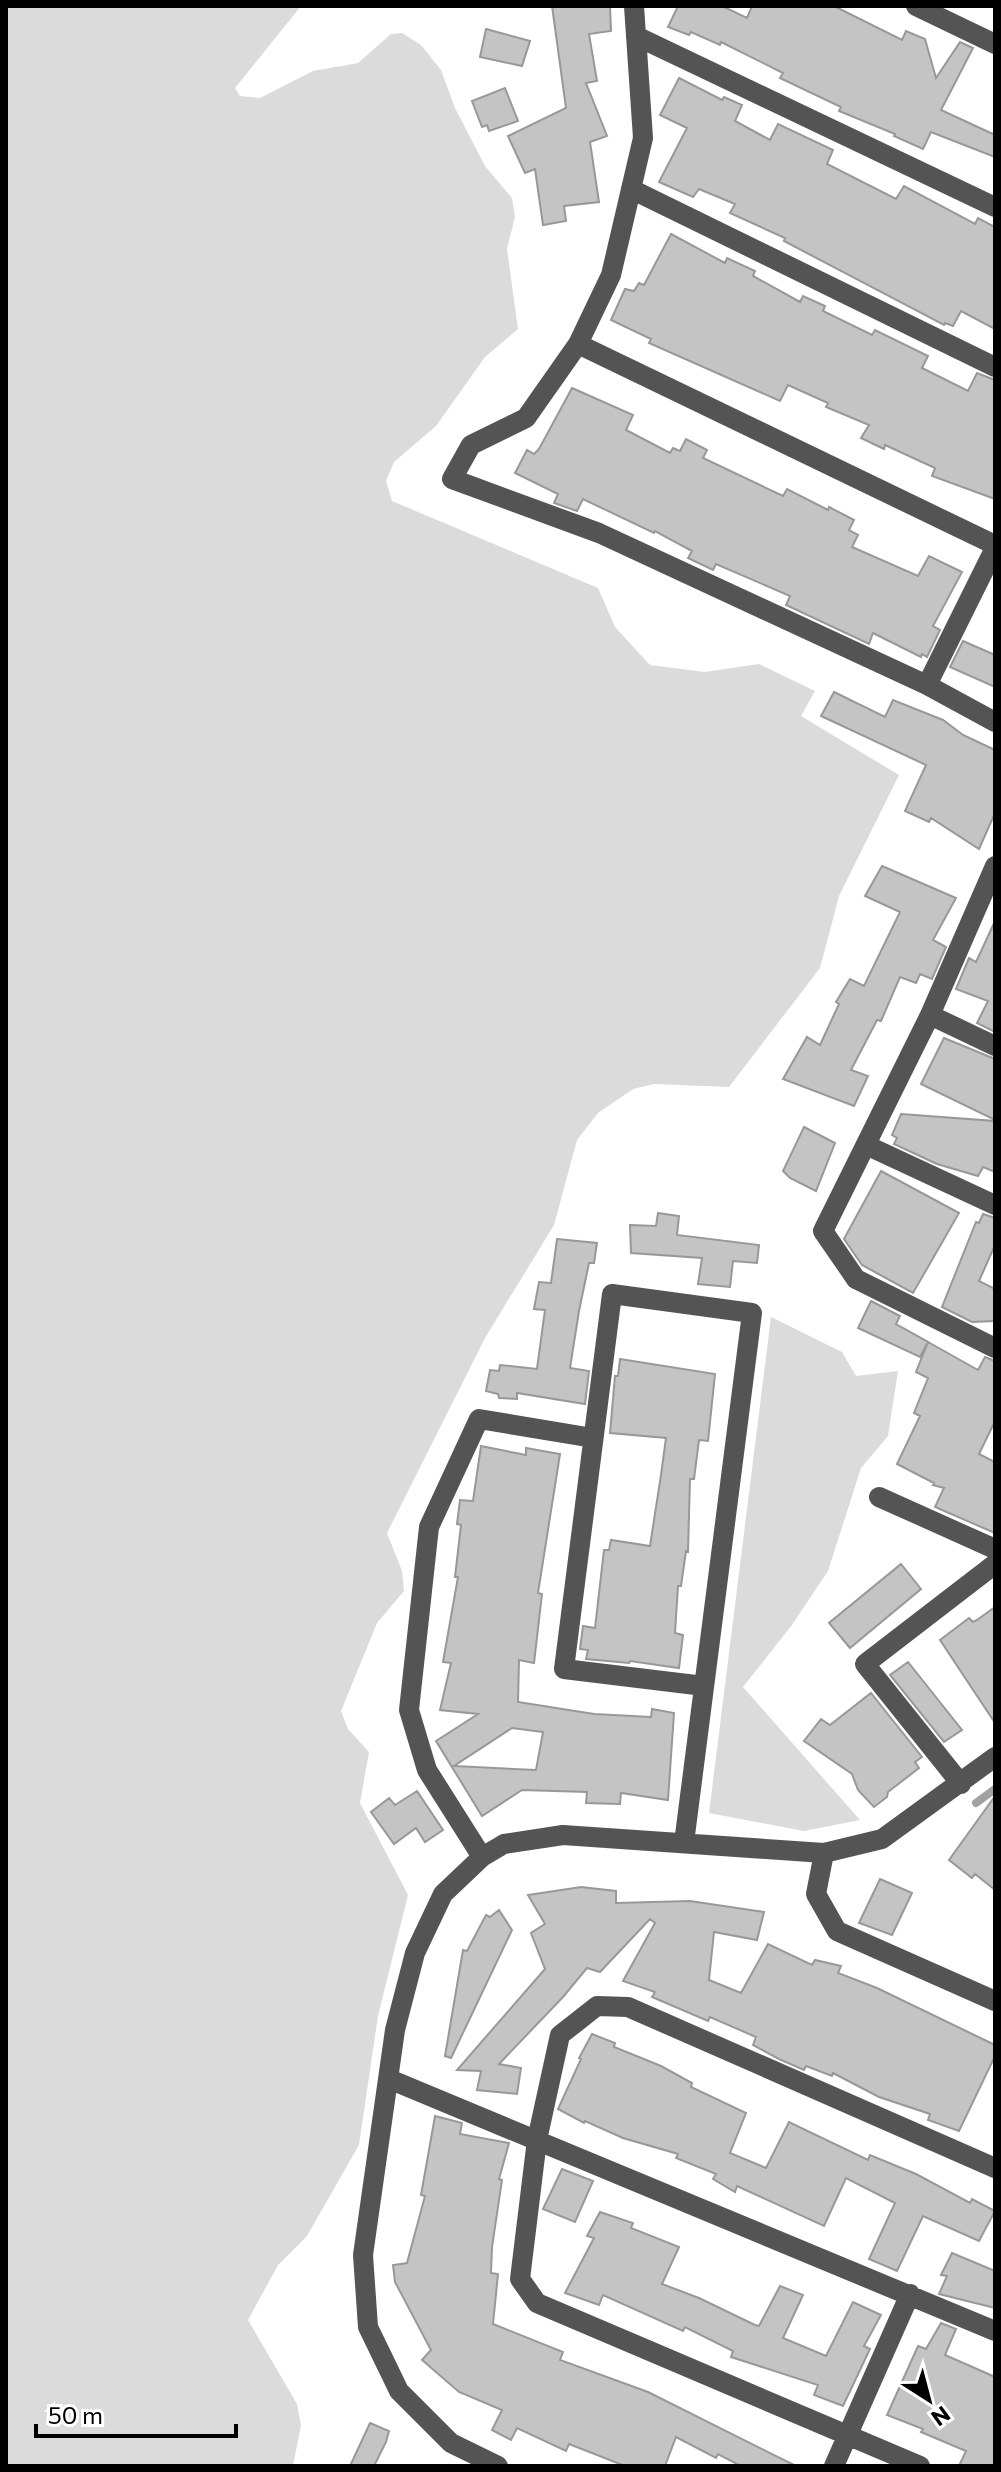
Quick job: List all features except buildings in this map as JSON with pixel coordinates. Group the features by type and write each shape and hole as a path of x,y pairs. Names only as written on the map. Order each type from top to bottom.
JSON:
{"street":[{"path":"634,6 643,138 611,275 578,344 526,418 471,445 452,479 599,533 927,685 995,722"},
{"path":"916,6 995,44"},
{"path":"636,36 995,207"},
{"path":"631,189 995,367"},
{"path":"578,344 995,546 927,685"},
{"path":"993,878 930,1015 823,1231 856,1279 995,1348"},
{"path":"930,1015 995,1046"},
{"path":"866,1145 995,1205"},
{"path":"684,1843 752,1313 612,1294 564,1669 704,1686"},
{"path":"482,1857 427,1770 409,1710 429,1527 479,1419 593,1438"},
{"path":"879,1497 995,1549"},
{"path":"961,1784 865,1664 995,1564"},
{"path":"498,2466 451,2443 399,2391 368,2327 363,2255 395,2030 415,1953 443,1894 482,1857 504,1844 563,1835 824,1853 882,1839 995,1757"},
{"path":"824,1853 816,1894 837,1931 995,2001"},
{"path":"920,2466 537,2303 520,2279 537,2140 560,2035 597,2006 628,2007 995,2168"},
{"path":"389,2079 995,2331"},
{"path":"834,2466 910,2294"}],"shaded area":[{"path":"6,6 301,6 235,88 240,96 260,98 313,71 358,63 391,34 402,33 421,45 441,70 455,108 485,166 512,198 515,217 507,249 518,329 485,357 436,426 394,462 386,481 392,501 598,588 615,627 650,665 705,672 759,664 815,691 801,716 899,775 839,896 820,968 729,1087 654,1084 633,1089 598,1113 577,1140 554,1225 485,1338 387,1533 402,1571 404,1591 377,1623 341,1711 348,1729 369,1752 360,1803 408,1895 378,2016 359,2145 307,2236 278,2265 248,2320 297,2404 301,2425 293,2466 6,2466"},
{"path":"771,1317 842,1352 856,1376 898,1371 888,1436 861,1468 828,1571 792,1625 743,1687 860,1820 804,1831 709,1813"}],"waterway":[{"path":"976,1803 995,1789"}]}
